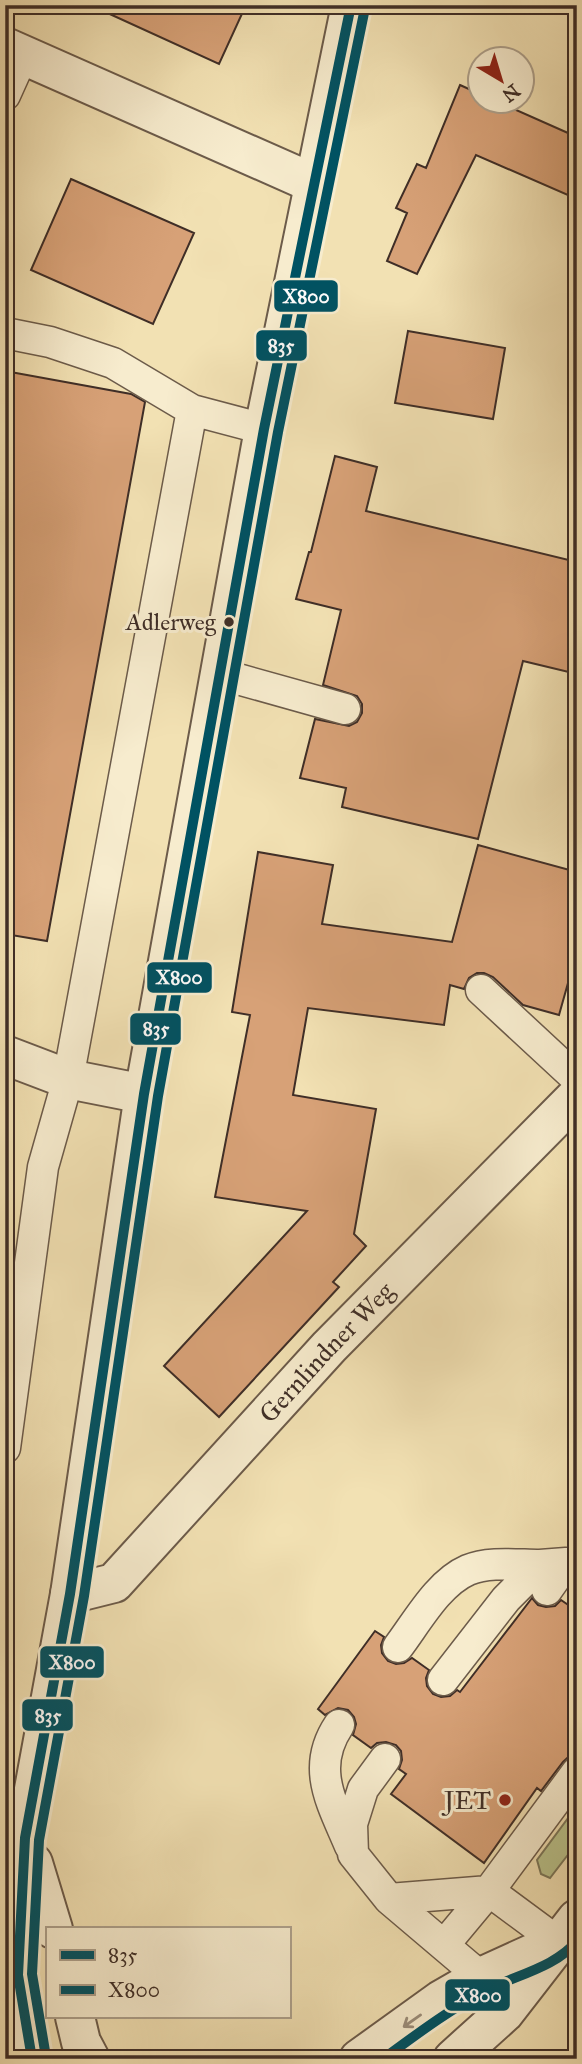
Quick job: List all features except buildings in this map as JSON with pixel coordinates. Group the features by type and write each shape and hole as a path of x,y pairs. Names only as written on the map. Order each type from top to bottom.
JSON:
{"street":[{"path":"33,2059 18,1975 15,1839 70,1594 144,1094 264,429 351,5"},
{"path":"14,51 315,184"},
{"path":"5,1055 68,1079 144,1094"},
{"name":"Gernlindner Weg","path":"70,1594 114,1583 320,1356 577,1096"},
{"path":"15,1839 51,1927"},
{"path":"359,2059 441,2000 568,1930"},
{"path":"453,2059 504,2013 568,1930"},
{"path":"75,2018 81,2042 90,2059"}],"lane":[{"path":"5,94 14,51"},
{"path":"5,333 50,342 113,363 192,410 264,429"},
{"path":"5,1448 43,1167 68,1079 192,410"},
{"path":"220,674 345,709"},
{"path":"481,990 577,1079"},
{"path":"398,1647 436,1596 450,1582 469,1570 491,1566 557,1572"},
{"path":"443,1680 506,1599 557,1572"},
{"path":"339,1725 330,1739 324,1759 325,1779 353,1854 389,1899 481,1977"},
{"path":"353,1854 352,1824 363,1790 386,1759"},
{"path":"443,1945 489,1891 577,1772"},
{"path":"389,1899 489,1891 568,1930"}],"green space":[{"path":"577,1806 577,1843 550,1878 541,1874 537,1860"}],"transit line":[{"name":"835","path":"32,2059 18,1975 25,1838 70,1594 144,1094 264,429 351,5"},
{"name":"X800","path":"46,2057 32,1974 39,1840 84,1596 158,1096 278,432 365,8"},
{"name":"X800","path":"383,2059 460,2005 558,1958 577,1941"}],"place":[{"name":"Adlerweg","path":"229,622"},
{"name":"JET","path":"505,1800"}]}
